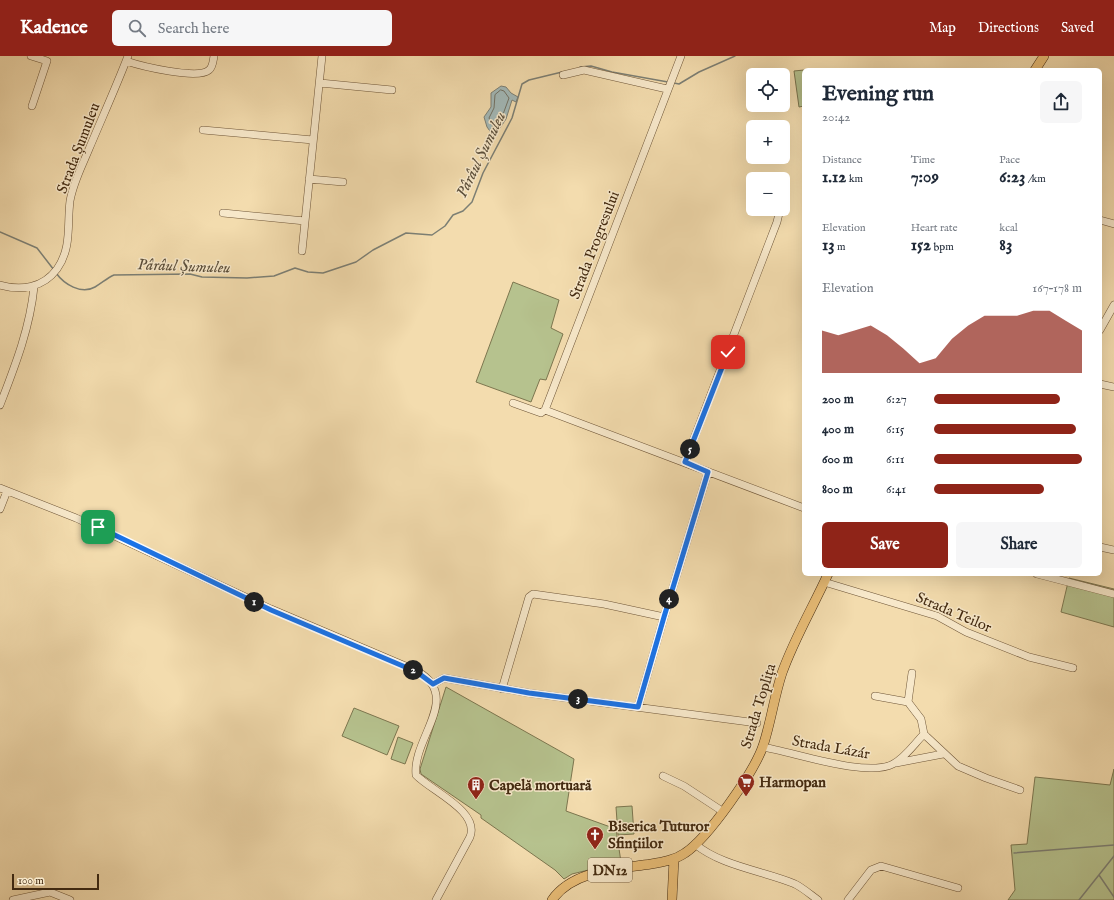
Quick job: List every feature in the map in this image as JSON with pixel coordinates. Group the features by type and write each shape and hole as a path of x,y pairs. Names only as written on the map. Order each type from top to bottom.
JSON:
{"main road":[{"path":"1029,68 1038,56"},
{"path":"1036,68 1044,56"},
{"name":"Strada Toplița","path":"552,900 567,884 580,878 599,872 674,859 686,853 695,844 741,786 762,747 782,673 826,578"},
{"path":"672,900 674,859"}],"street":[{"path":"31,56 48,58 32,106"},
{"path":"127,59 184,73 202,74 209,71 213,65 214,56"},
{"path":"302,251 322,56"},
{"name":"Strada Progresului","path":"545,410 681,56"},
{"name":"Strada Șumuleu","path":"34,287 55,271 62,260 68,239 72,191 127,59"},
{"path":"563,75 584,70 669,85"},
{"path":"320,83 392,90"},
{"path":"203,130 313,140"},
{"path":"309,179 343,182"},
{"path":"223,212 305,221"},
{"path":"685,462 778,216"},
{"path":"1102,221 1114,224"},
{"path":"0,285 15,289 34,287 28,326 0,405"},
{"path":"1102,327 1113,309"},
{"path":"1102,384 1114,387"},
{"path":"513,404 541,413 545,410 802,507"},
{"path":"638,707 708,472"},
{"path":"0,508 4,490 76,518 271,610 417,672 433,684 436,692 436,704 417,756 416,775 423,782 463,811 470,822 472,830 470,837 436,900"},
{"path":"1102,547 1114,550"},
{"path":"1045,576 1114,594"},
{"name":"Strada Teilor","path":"826,578 937,616 966,632 1029,657 1073,668"},
{"path":"502,689 529,597 533,594 604,604 664,617"},
{"path":"908,702 912,673"},
{"path":"433,684 444,678 502,689 757,723"},
{"path":"875,696 908,702 921,719 924,734 943,754 958,766 1020,790"},
{"path":"895,763 924,734"},
{"name":"Strada Lázár","path":"762,747 857,767 881,767 943,754"},
{"path":"663,776 684,786 722,811"},
{"path":"695,844 703,851 725,860 796,885 818,900"},
{"path":"848,900 871,870 881,866 958,888"},
{"path":"13,900 50,892 70,900"}],"green space":[{"path":"802,70 802,106 799,107 794,71"},
{"path":"513,282 559,300 551,328 563,334 546,380 540,379 531,402 476,382"},
{"path":"1069,578 1114,589 1114,627 1061,612"},
{"path":"446,687 574,759 566,811 616,829 621,862 572,874 564,879 555,870 481,818 481,815 421,774 420,769"},
{"path":"354,708 399,726 387,755 342,736"},
{"path":"398,737 413,743 405,764 391,759"},
{"path":"1114,769 1114,900 1008,900 1015,890 1011,845 1027,844 1035,777 1110,785"},
{"path":"632,806 634,834 618,835 616,807"}],"water":[{"path":"501,86 506,87 511,93 518,97 516,102 512,100 506,119 496,134 492,134 487,127 484,117 491,107 491,93"}],"waterway":[{"name":"Pârâul Șumuleu","path":"674,83 679,84 699,72 735,56"},
{"name":"Pârâul Șumuleu","path":"580,67 591,66 612,72 668,82"},
{"name":"Pârâul Șumuleu","path":"56,273 68,284 84,290 95,287 114,275 190,274 202,277 247,278 274,276 295,268 308,272 323,273 356,262 373,250 406,233 432,235 445,226 453,215 463,211 472,202 483,173 512,118 522,84 529,80 562,72"},
{"name":"Pârâul Șumuleu","path":"0,232 37,248 54,270"},
{"path":"1014,853 1114,845"},
{"path":"1079,900 1114,856"},
{"path":"1099,875 1114,897"}],"place":[{"name":"Harmopan","path":"746,797"},
{"name":"Capelă mortuară","path":"476,800"},
{"name":"Biserica Tuturor Sfințiilor","path":"595,850"}],"route":[{"path":"98,527 271,610 417,672 433,684 444,678 529,693 638,707 708,472 685,462 728,352"}]}
